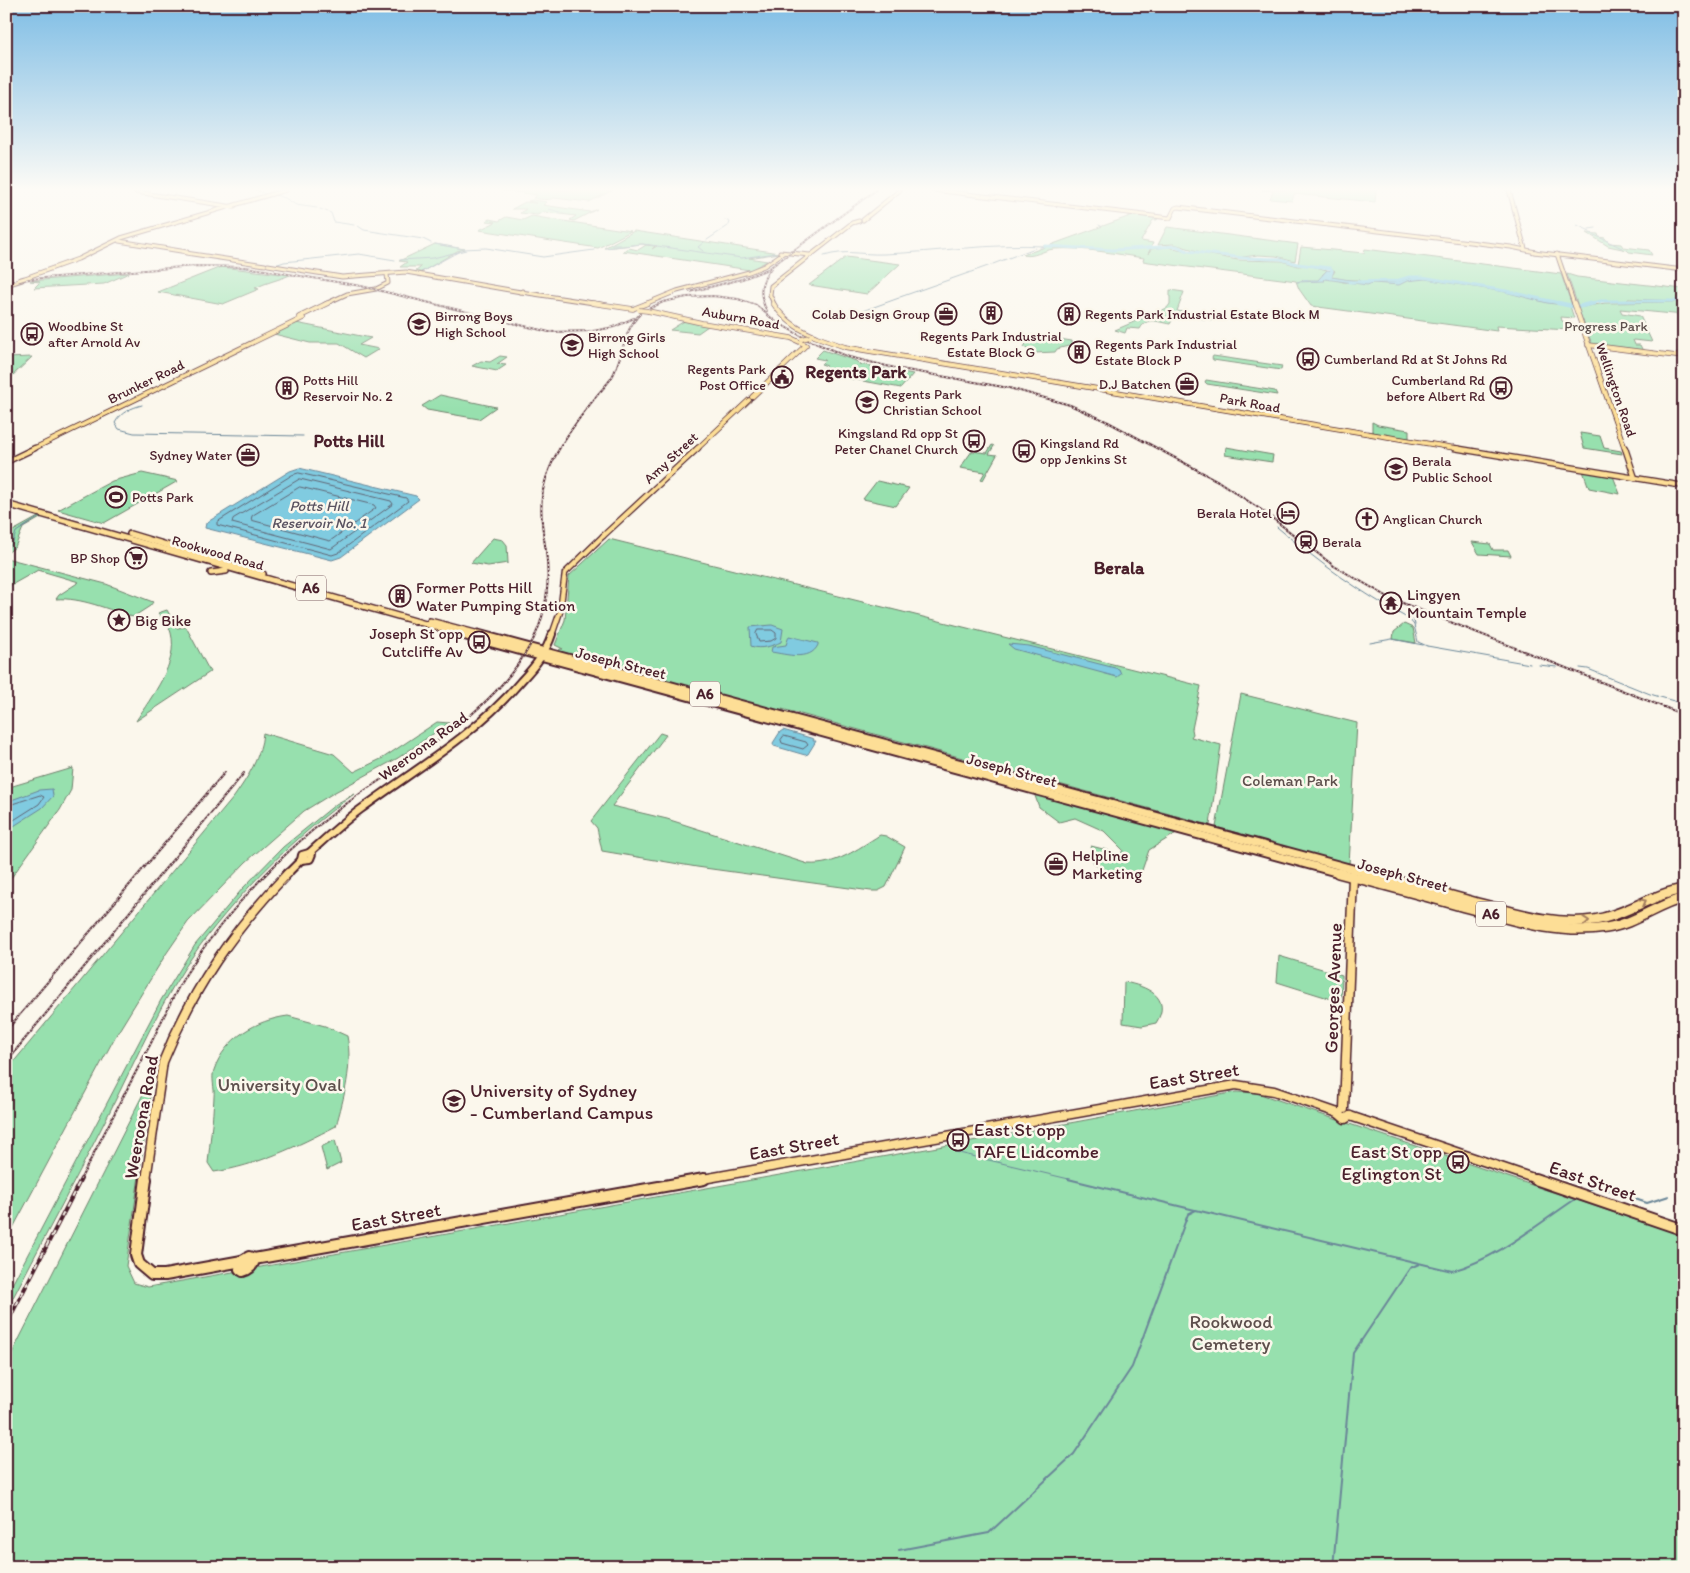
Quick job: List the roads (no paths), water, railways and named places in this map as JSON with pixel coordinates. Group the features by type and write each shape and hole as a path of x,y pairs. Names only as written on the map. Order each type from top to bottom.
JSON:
{"highway":[{"path":"6,284 67,263"},
{"name":"Rookwood Road","path":"6,500 423,622"},
{"name":"Rookwood Road","path":"6,504 232,570 423,622"},
{"path":"13,512 32,511"},
{"path":"211,573 232,570"},
{"name":"Joseph Street","path":"423,622 927,762 1531,917 1567,921 1590,921 1630,910 1659,894 1684,889"},
{"name":"Joseph Street","path":"1353,872 1532,925 1564,929 1594,930 1632,922 1660,906 1684,898"}],"main road":[{"name":"Auburn Road","path":"257,263 342,277 408,272 604,306 638,308 706,324 800,340"},
{"path":"638,308 670,293 749,272 768,263"},
{"name":"Park Road","path":"800,263 770,288 771,299 776,309 788,320 812,336 850,348 1684,486"},
{"name":"Wellington Road","path":"1560,263 1635,478"},
{"path":"1632,263 1684,270"},
{"name":"Brunker Road","path":"6,462 353,292 371,291 388,284 387,274"},
{"path":"800,340 812,336"},
{"name":"Amy Street","path":"543,655 560,612 564,575 806,347 800,340"},
{"path":"1588,345 1684,358"},
{"name":"Weeroona Road","path":"242,1261 164,1275 152,1275 143,1269 136,1255 163,1062 205,976 257,905 300,860 304,862 310,859 312,856 309,853 359,810 470,732 506,699 543,655"},
{"name":"Georges Avenue","path":"1344,1113 1353,872"},
{"name":"East Street","path":"242,1261 240,1269 245,1271 251,1267 254,1259 1236,1086 1256,1086 1344,1113 1684,1230"}],"water":[{"path":"1327,270 1334,271 1331,277 1373,283 1367,285 1325,279 1325,281 1297,282 1318,280"},
{"path":"1423,277 1507,292 1572,306 1547,303 1505,292 1425,279 1407,281 1399,285 1373,283 1387,283"},
{"name":"Potts Hill Reservoir No. 1","path":"299,468 416,496 419,499 341,557 332,560 205,528 206,523 290,471"},
{"path":"772,625 783,629 781,642 762,648 751,646 750,627"},
{"path":"789,636 818,643 818,645 809,654 804,655 797,656 771,652 772,647 786,645"},
{"path":"1008,644 1029,646 1119,669 1121,674 1117,677 1014,649"},
{"path":"783,730 816,741 808,754 805,755 774,746 773,743"},
{"path":"52,789 53,796 42,808 6,831 6,802 39,790"}],"waterway":[{"path":"275,265 280,263"},
{"path":"421,272 437,263"},
{"path":"1295,263 1330,268 1332,270 1330,278"},
{"path":"900,297 991,265"},
{"path":"207,267 217,266"},
{"path":"222,266 263,270"},
{"path":"1349,282 1396,281 1409,277 1422,277 1506,291 1564,304"},
{"path":"846,317 899,298"},
{"path":"1589,304 1601,301 1684,301"},
{"path":"1558,303 1577,307 1594,303"},
{"path":"142,405 130,409 120,416 115,423 119,429 134,433 303,436"},
{"path":"6,551 13,542 16,532 41,516"},
{"path":"1277,527 1340,576 1374,599 1409,619 1414,625 1418,642 1427,646 1530,664"},
{"path":"1412,611 1415,625"},
{"path":"1370,643 1392,639 1423,645"},
{"path":"1539,665 1557,667"},
{"path":"1580,668 1588,669 1650,694 1684,704"},
{"path":"955,1152 1073,1180"},
{"path":"1068,1179 1195,1210"},
{"path":"1589,1190 1596,1186 1647,1203 1669,1196"},
{"path":"899,1550 989,1533 1074,1454 1132,1367 1188,1214 1196,1210 1452,1271 1501,1250 1574,1200"},
{"path":"1333,1567 1353,1353 1410,1268 1419,1264"}],"railway":[{"path":"690,292 742,279 768,269 776,263"},
{"path":"6,281 195,266 246,267 361,286 549,332 593,331 614,327 634,318"},
{"path":"767,311 762,300 761,289 764,278 771,268"},
{"path":"644,311 663,302 687,297 713,296 738,299 756,305 775,321 808,340 849,357 895,368 1009,388 1070,405 1108,422 1218,481 1263,511 1334,566 1390,598 1684,715"},
{"path":"80,1180 181,982 205,946 236,906 281,859 326,820 361,793 457,727 479,708 518,665 538,629 546,596 547,562 541,504 549,470 570,432 612,377 626,336 640,314"},
{"path":"6,1031 225,772"},
{"path":"6,1062 244,773"},
{"path":"6,1325 81,1179"}],"place":[{"name":"Regents Park Industrial Estate Block G","path":"991,313"},
{"name":"Colab Design Group","path":"946,314"},
{"name":"Regents Park Industrial Estate Block M","path":"1069,314"},
{"name":"Birrong Boys High School","path":"419,324"},
{"name":"Woodbine St after Arnold Av","path":"32,334"},
{"name":"Birrong Girls High School","path":"572,345"},
{"name":"Regents Park Industrial Estate Block P","path":"1079,352"},
{"name":"Cumberland Rd at St Johns Rd","path":"1308,359"},
{"name":"Regents Park Post Office","path":"782,377"},
{"name":"D.J Batchen","path":"1187,384"},
{"name":"Potts Hill Reservoir No. 2","path":"287,388"},
{"name":"Cumberland Rd before Albert Rd","path":"1501,388"},
{"name":"Regents Park Christian School","path":"867,402"},
{"name":"Kingsland Rd opp St Peter Chanel Church","path":"974,441"},
{"name":"Kingsland Rd opp Jenkins St","path":"1024,451"},
{"name":"Sydney Water","path":"248,455"},
{"name":"Berala Public School","path":"1396,469"},
{"name":"Potts Park","path":"116,497"},
{"name":"Berala Hotel","path":"1288,513"},
{"name":"Anglican Church","path":"1367,519"},
{"name":"Berala","path":"1306,542"},
{"name":"BP Shop","path":"136,558"},
{"name":"Former Potts Hill Water Pumping Station","path":"400,596"},
{"name":"Lingyen Mountain Temple","path":"1391,603"},
{"name":"Big Bike","path":"119,620"},
{"name":"Joseph St opp Cutcliffe Av","path":"479,642"},
{"name":"Helpline Marketing","path":"1056,864"},
{"name":"University of Sydney - Cumberland Campus","path":"454,1101"},
{"name":"East St opp TAFE Lidcombe","path":"958,1140"},
{"name":"East St opp Eglington St","path":"1458,1162"}],"district":[{"name":"Regents Park","path":"856,372"},
{"name":"Potts Hill","path":"349,441"},
{"name":"Berala","path":"1119,568"}],"park label":[{"name":"Progress Park","path":"1606,326"},
{"name":"Coleman Park","path":"1290,780"},
{"name":"University Oval","path":"280,1084"},
{"name":"Rookwood Cemetery","path":"1231,1332"}]}
